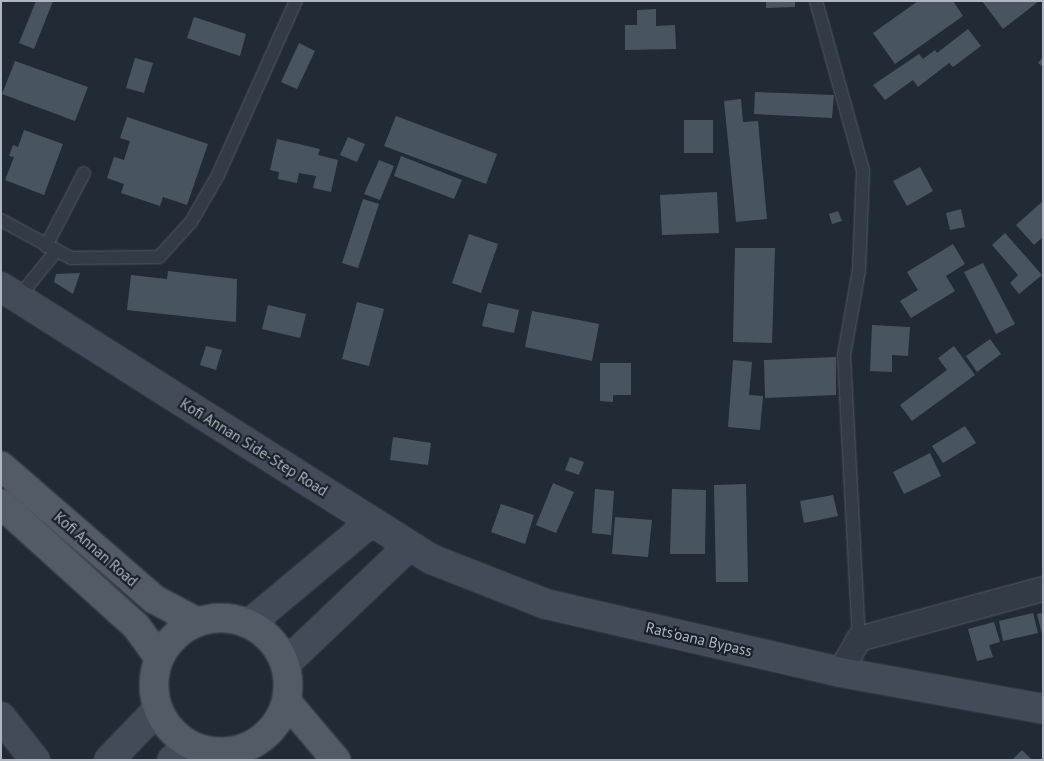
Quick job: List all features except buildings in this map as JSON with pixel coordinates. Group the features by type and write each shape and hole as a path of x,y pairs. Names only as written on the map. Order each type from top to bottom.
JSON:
{"main road":[{"name":"Kofi Annan Road","path":"1,466 154,599 197,622"},
{"name":"Kofi Annan Road","path":"1,504 136,626 160,658"},
{"path":"223,618 249,624 271,640 285,664 289,682 287,702 278,722 253,754 183,753 158,709 154,684 160,658 175,636 197,622 223,618"},
{"path":"287,702 336,760"}],"street":[{"name":"Kofi Annan Side-Step Road","path":"10,292 372,521"},
{"path":"249,624 372,521"},
{"name":"Rats'oana Bypass","path":"372,521 408,547 431,560 546,604 840,672 1043,709"},
{"path":"285,664 408,547"},
{"path":"840,672 859,639 1043,589"},
{"path":"109,760 158,709"},
{"path":"1,717 35,760"}],"lane":[{"path":"1,220 71,258 159,257 191,222 218,175 296,1"},
{"path":"816,1 863,171 859,270 844,355 859,639"},
{"path":"10,292 51,248 84,173"}]}
